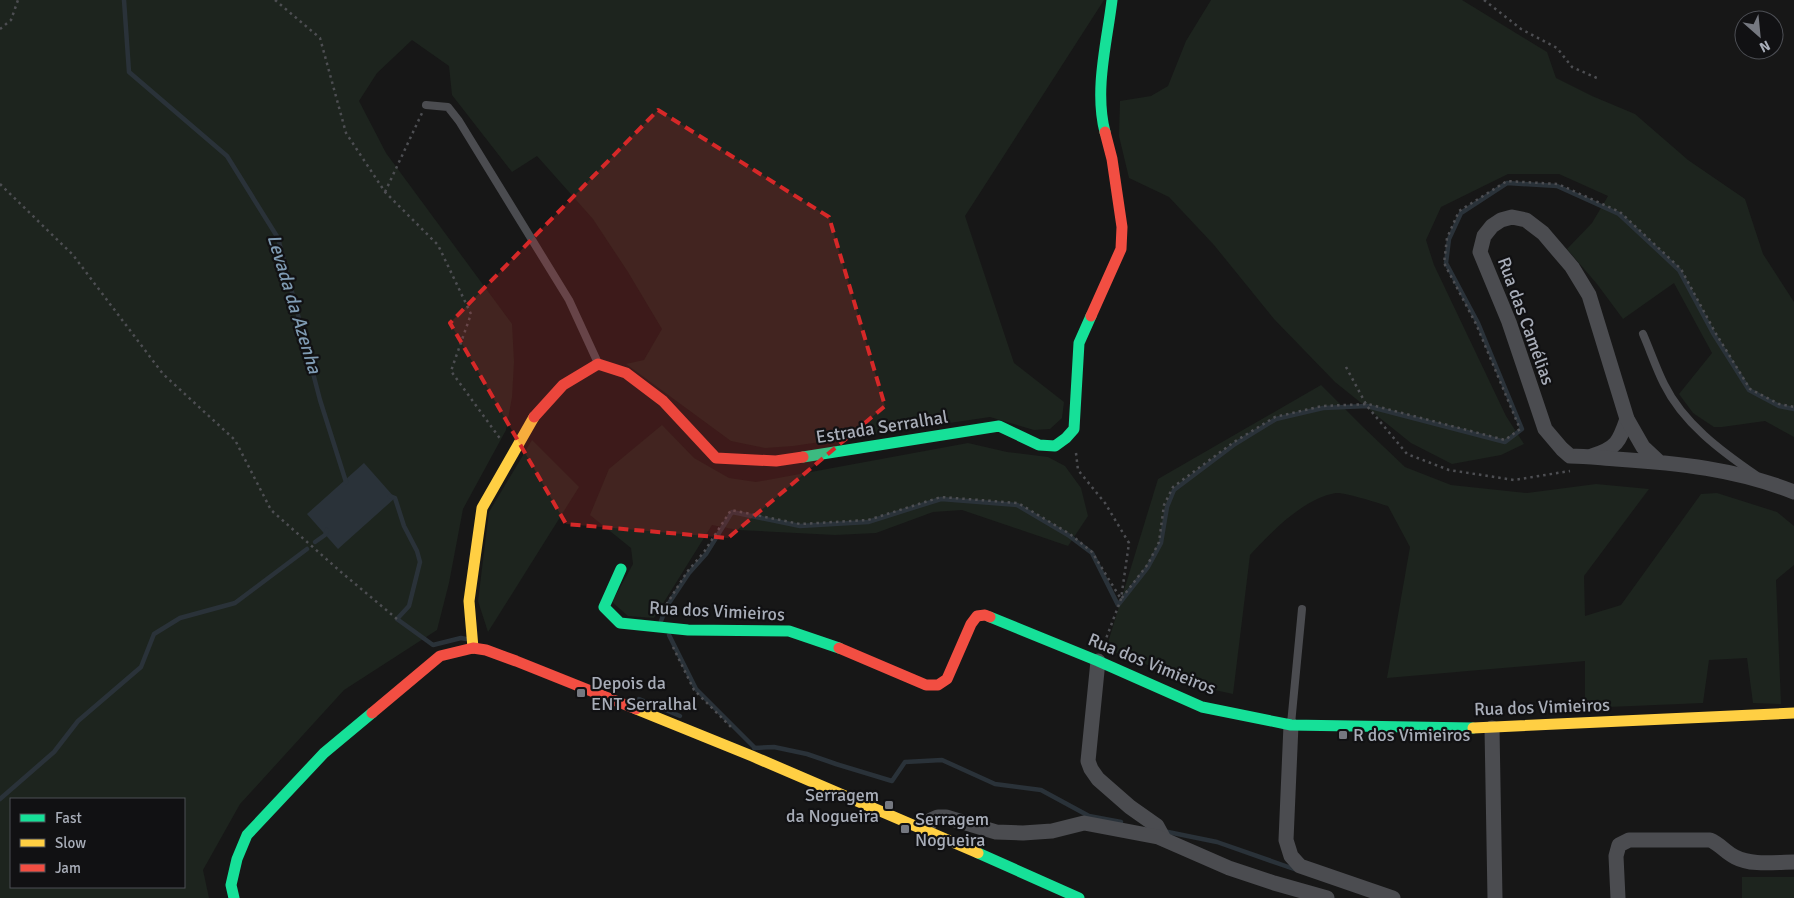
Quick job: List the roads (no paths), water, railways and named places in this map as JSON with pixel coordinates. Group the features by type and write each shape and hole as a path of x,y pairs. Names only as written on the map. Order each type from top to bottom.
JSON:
{"street":[{"name":"Estrada Serralhal","path":"598,364 626,373 663,401 716,458 776,461 999,426 1040,445 1055,446 1074,429 1079,343 1120,249 1122,227 1112,159 1102,120 1102,77 1112,0"},
{"name":"Rua das Camélias","path":"1658,461 1643,447 1627,419 1589,296 1572,267 1543,233 1526,220 1512,217 1501,220 1492,226 1484,236 1480,252 1509,322 1545,429 1562,449 1570,456 1658,461 1695,466 1764,480 1794,492"},
{"path":"473,644 470,601 482,508 533,418 563,385 598,364"},
{"name":"Rua das Camélias","path":"1591,456 1608,451 1616,444 1627,419"},
{"name":"Rua dos Vimieiros","path":"621,569 604,607 620,623 688,630 789,631 847,651 926,685 938,685 947,679 971,624 977,616 985,615 1098,661 1202,707 1291,725 1492,728 1794,713"},
{"path":"234,898 231,885 237,859 247,835 318,760 440,656 473,644 752,756 927,830 1052,892 1079,898"},
{"path":"1098,661 1088,761 1098,779 1161,832 1229,868 1327,898"},
{"path":"1291,725 1286,840 1291,856 1300,866 1393,898"},
{"path":"1492,728 1495,898"},
{"path":"927,830 931,820 938,817 946,817 996,832 1052,831 1084,822 1161,832"},
{"path":"1618,898 1616,856 1619,845 1629,840 1710,840 1718,843 1724,851 1750,862 1794,862"}],"lane":[{"path":"426,105 448,107 459,121 569,300 598,364"},
{"path":"1643,334 1664,385 1681,410 1718,448 1764,480"},
{"path":"1291,725 1302,609"}],"waterway":[{"name":"Levada da Azenha","path":"124,0 129,72 227,156 278,238 320,400 346,482"},
{"path":"661,621 667,606 689,573 706,554 732,512 800,526 868,522 941,499 1017,505 1068,535 1092,553 1118,605 1148,567 1161,543 1167,507 1174,490 1235,444 1276,419 1323,408 1367,406 1505,442 1522,429 1478,323 1446,263 1449,239 1461,213 1507,183 1557,186 1619,214 1679,270 1713,333 1749,390 1779,406 1794,409"},
{"path":"390,496 395,498 404,526 417,551 420,562 409,606 397,619 433,645 461,638 466,639"},
{"path":"315,542 325,535 327,530"},
{"path":"0,799 54,752 78,721 141,667 154,634 180,618 235,603 307,549"},
{"path":"669,635 696,689 754,747"},
{"path":"639,699 680,716"},
{"path":"754,748 774,747 807,754 892,781 905,762 942,760 995,784 1041,790 1089,816 1121,822"},
{"path":"1163,831 1217,842 1297,870"}],"place":[{"name":"Depois da ENT Serralhal","path":"581,693"},
{"name":"R dos Vimieiros","path":"1343,735"},
{"name":"Serragem da Nogueira","path":"889,805"},
{"name":"Serragem Nogueira","path":"905,829"}]}
